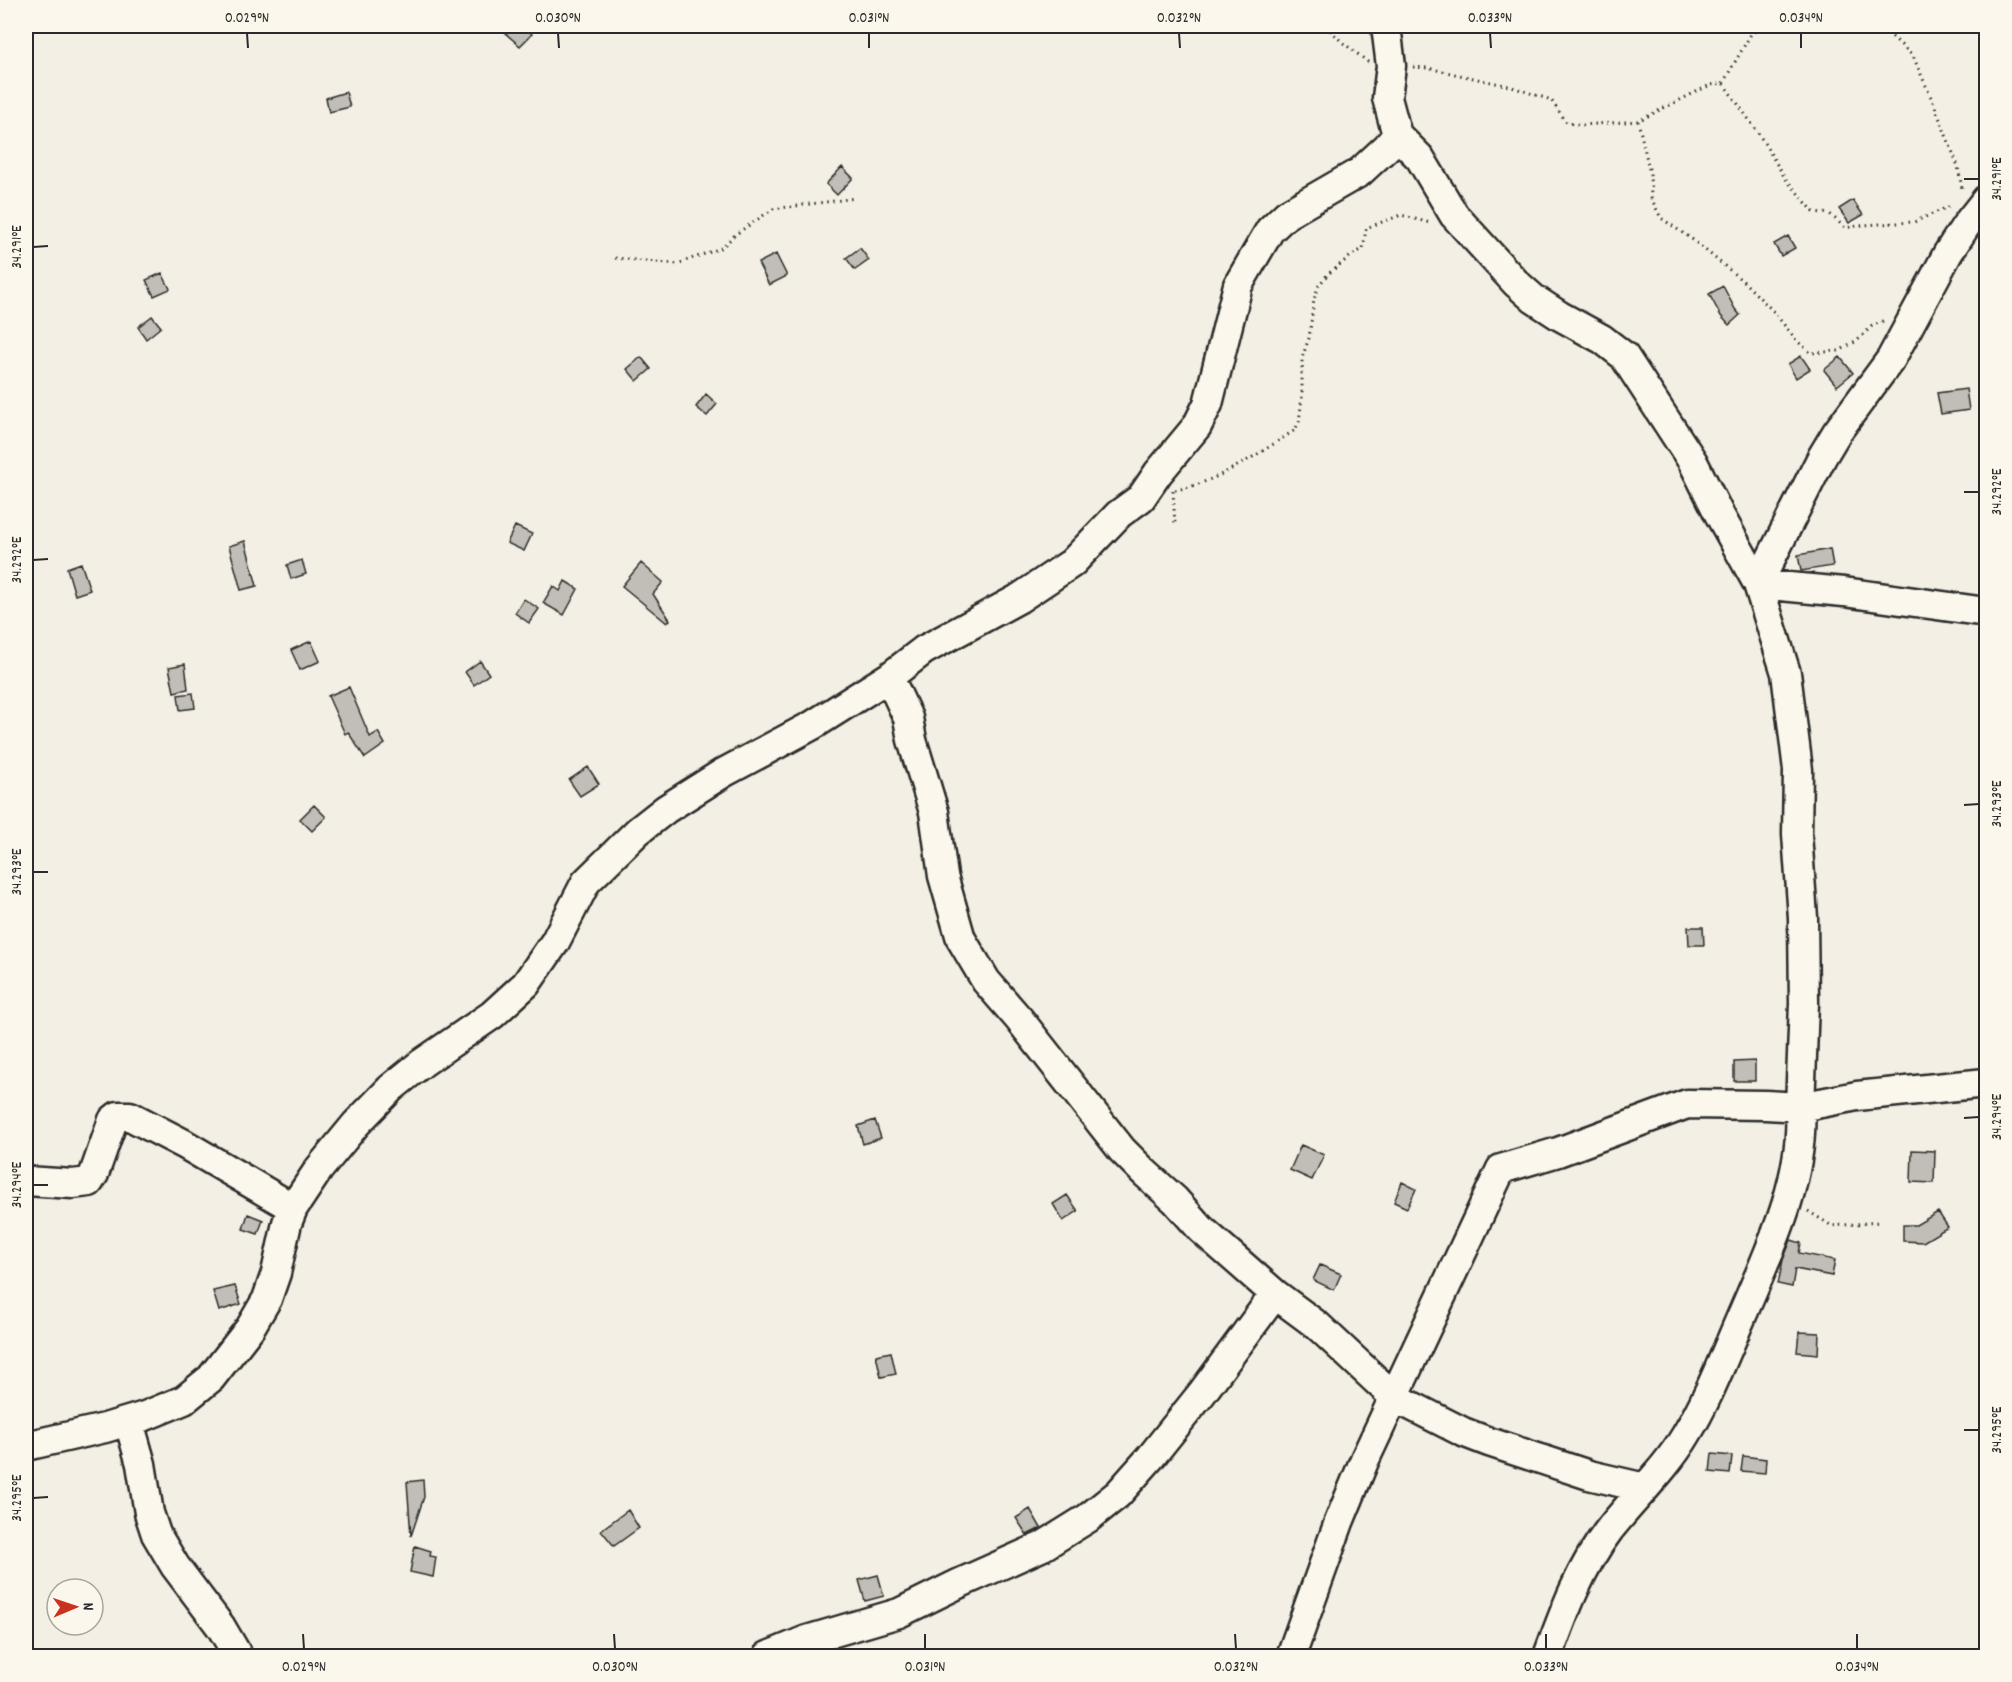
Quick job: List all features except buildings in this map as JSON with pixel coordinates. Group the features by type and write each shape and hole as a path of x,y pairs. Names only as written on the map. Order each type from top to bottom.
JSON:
{"street":[{"path":"1386,26 1390,73 1387,98 1397,135 1420,158 1454,215 1516,283 1534,299 1602,339 1624,356 1693,462 1758,584 1786,673 1797,770 1797,834 1803,918 1804,1003 1800,1134 1792,1183 1755,1285 1705,1400 1685,1437 1608,1532 1591,1557 1568,1601 1548,1656"},
{"path":"26,1446 129,1422 184,1400 211,1378 250,1328 267,1299 293,1208 319,1169 356,1124 392,1088 422,1063 492,1015 526,984 555,942 586,882 638,831 666,809 723,773 813,725 889,677 924,650 1018,599 1072,563 1119,514 1141,498 1158,473 1197,426 1218,369 1224,336 1238,285 1270,230 1287,214 1360,172 1388,147 1397,135"},
{"path":"1758,584 1830,443 1887,365 1967,224 1973,198"},
{"path":"1758,584 1876,596 1986,612"},
{"path":"889,677 908,718 912,740 934,812 943,876 961,939 986,981 1019,1019 1122,1150 1175,1200 1201,1229 1275,1294 1318,1326 1394,1397 1463,1432 1489,1442 1589,1475 1645,1488"},
{"path":"1291,1656 1339,1522 1365,1459 1501,1169 1558,1152 1687,1104 1800,1107 1857,1096 1986,1083"},
{"path":"26,1181 73,1184 89,1182 113,1120 118,1116 130,1116 193,1149 293,1208"},
{"path":"768,1656 807,1640 899,1613 1043,1546 1088,1518 1118,1494 1150,1458 1202,1393 1275,1294"},
{"path":"129,1422 141,1464 149,1512 156,1534 175,1566 221,1627 238,1656"}],"path":[{"path":"1326,26 1342,42 1390,73 1428,68 1509,86 1551,100 1567,123 1638,121 1710,85 1723,83"},
{"path":"1723,83 1751,34 1763,26"},
{"path":"1871,26 1886,31 1913,56 1958,166 1963,188 1973,198"},
{"path":"1723,83 1757,131 1791,186 1814,212 1830,214 1845,228 1914,222 1956,203"},
{"path":"1638,121 1650,173 1651,198 1661,218 1693,240 1744,282 1774,312 1796,340 1811,353 1839,351 1857,341 1872,326 1886,320 1910,321"},
{"path":"615,258 677,264 721,248 736,234 773,208 856,198"},
{"path":"1173,490 1191,488 1242,463 1295,430 1299,423 1302,398 1302,358 1309,338 1314,299 1319,285 1328,274 1363,249 1366,228 1401,215 1430,222 1437,230"},
{"path":"1806,1201 1808,1212 1832,1226 1879,1222"}]}
